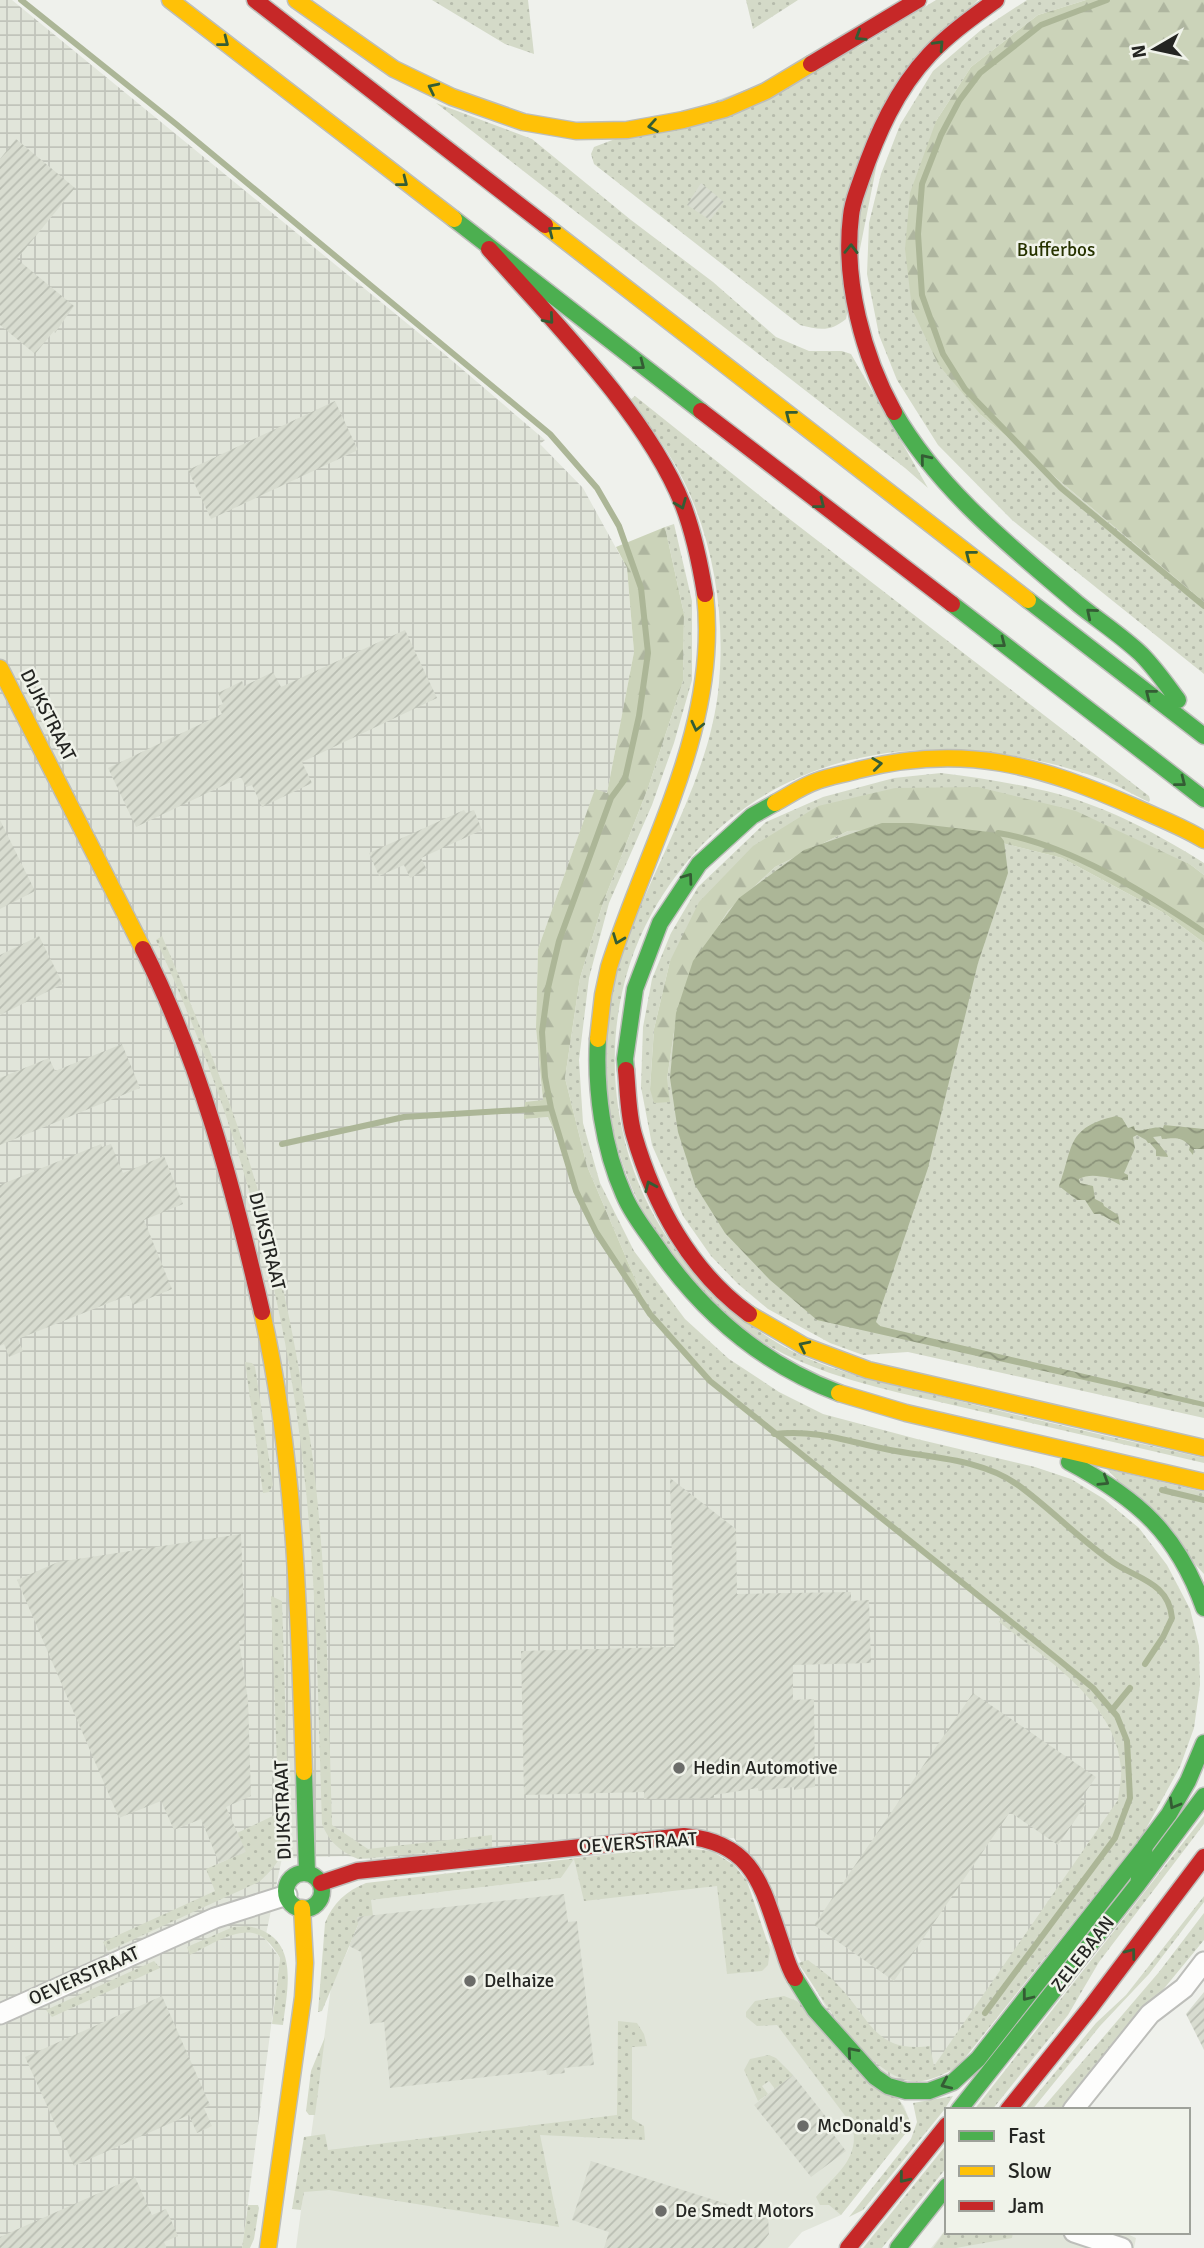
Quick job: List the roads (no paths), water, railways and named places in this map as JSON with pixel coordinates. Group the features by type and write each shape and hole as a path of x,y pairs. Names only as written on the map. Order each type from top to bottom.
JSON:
{"main road":[{"path":"170,0 1204,799"},
{"path":"255,0 1204,735"},
{"path":"296,0 394,69 452,97 523,122 576,131 627,130 725,109 777,84 918,0"},
{"path":"996,0 947,36 921,64 897,95 871,148 852,209 851,264 857,324 883,397 913,444 937,473 1000,538 1149,662 1204,735"},
{"path":"489,249 603,382 643,435 673,485 695,539 708,601 709,647 705,690 691,751 611,957 600,1016 596,1073 603,1130 626,1200 681,1283 751,1348 790,1372 847,1396 901,1411 1204,1482"},
{"name":"DIJKSTRAAT","path":"0,668 163,989 209,1111 239,1213 267,1335 285,1437 297,1572 307,1873"},
{"path":"1204,840 1101,792 1014,764 968,759 912,759 865,765 813,781 766,806 734,829 700,861 670,902 649,941 635,982 626,1035 626,1096 633,1136 648,1183 669,1225 690,1255 744,1310 806,1347 868,1370 1204,1448"},
{"path":"868,1370 912,1369 1204,1436"},
{"path":"790,1372 804,1389 864,1412 1036,1452 1069,1462 1103,1479 1159,1524 1189,1570 1204,1608"},
{"name":"OEVERSTRAAT","path":"321,1884 357,1871 684,1836 706,1838 721,1843 751,1867 761,1884 792,1974 808,1999 875,2077 888,2086 906,2091 929,2091 953,2082 978,2059 1169,1814 1188,1781 1204,1743"},
{"name":"ZELEBAAN","path":"961,2108 1204,1796"},
{"path":"1138,1884 1145,1846"},
{"name":"ZELEBAAN","path":"1010,2108 1090,2008 1204,1857"},
{"path":"301,1873 307,1873 313,1875 321,1884 319,1900 311,1907 292,1905 287,1895 291,1879 301,1873"},
{"path":"268,2248 303,1997 305,1963 302,1908"},
{"path":"848,2248 945,2127"},
{"path":"898,2248 945,2189"}],"street":[{"name":"OEVERSTRAAT","path":"0,2014 215,1918 287,1895"},
{"path":"1075,2108 1150,2014 1184,1987 1204,1962"},
{"path":"1080,2234 1122,2248"}],"water":[{"path":"882,823 912,823 998,833 1004,841 1008,873 978,963 928,1168 876,1322 892,1329 1204,1402 1204,1407 817,1320 770,1280 725,1233 695,1185 678,1132 670,1078 676,1013 693,961 739,898 804,850"},
{"path":"1116,1116 1122,1118 1128,1128 1134,1126 1135,1130 1163,1128 1164,1125 1204,1129 1204,1149 1194,1149 1193,1155 1189,1150 1190,1146 1184,1141 1177,1138 1162,1139 1161,1136 1153,1137 1168,1157 1156,1156 1156,1150 1150,1143 1137,1135 1133,1137 1135,1148 1124,1173 1128,1175 1128,1180 1097,1176 1079,1179 1080,1183 1093,1186 1095,1199 1118,1215 1120,1225 1100,1214 1094,1214 1085,1200 1077,1200 1059,1186 1070,1150 1080,1133 1100,1121"}],"waterway":[{"path":"21,0 176,124 550,434 597,488 619,526 641,588 648,653 639,716 625,779 611,798 559,941 548,988 542,1032 545,1077 551,1108 576,1191 596,1232 650,1314 710,1381 1059,1660 1093,1688 1117,1716 1127,1741 1130,1798 1115,1838 985,2013"},
{"path":"1107,0 1041,25 980,73 959,101 941,135 922,184 918,234 922,295 943,354 965,389 1061,488 1204,606"},
{"path":"998,833 1025,839 1079,859 1132,886 1204,932"},
{"path":"282,1144 404,1117 551,1108"},
{"path":"774,1434 804,1433 833,1437 956,1461 1004,1476 1101,1554 1159,1589 1170,1606 1172,1618 1145,1664"},
{"path":"1162,1490 1204,1500"},
{"path":"1112,1710 1130,1688"}],"place":[{"name":"Hedin Automotive","path":"679,1768"},
{"name":"Delhaize","path":"470,1981"},
{"name":"McDonald's","path":"803,2126"},
{"name":"De Smedt Motors","path":"661,2211"}],"park label":[{"name":"Bufferbos","path":"1056,250"}]}
